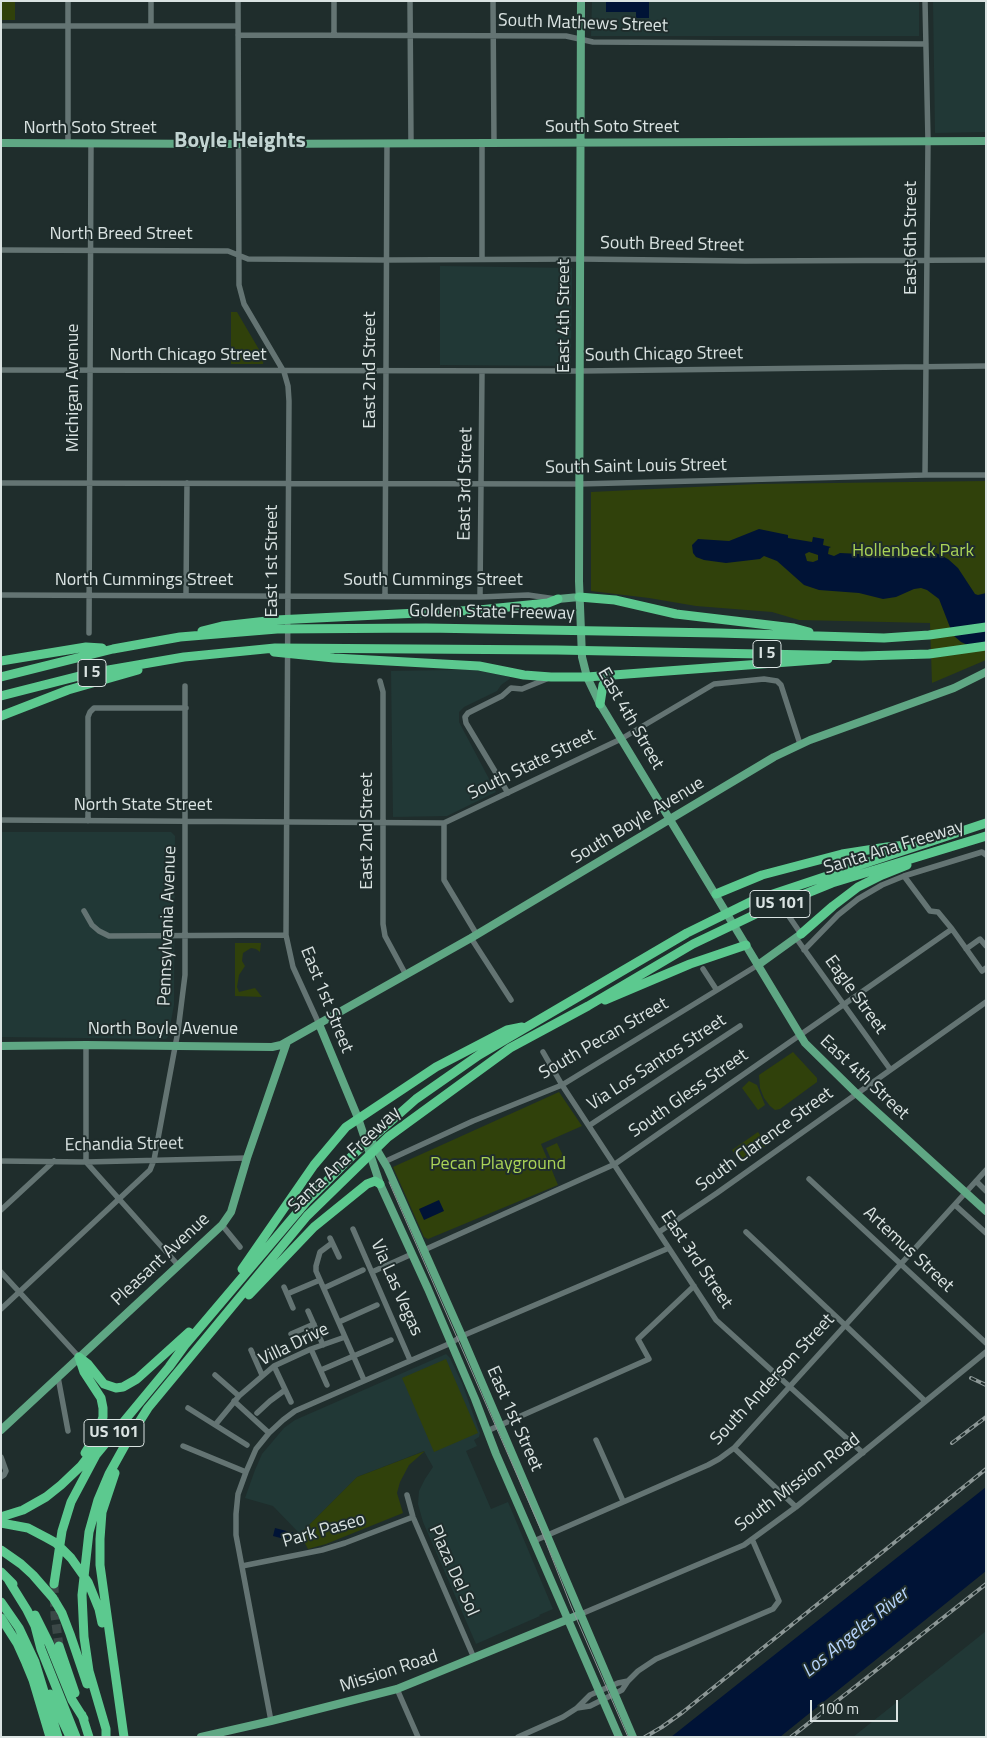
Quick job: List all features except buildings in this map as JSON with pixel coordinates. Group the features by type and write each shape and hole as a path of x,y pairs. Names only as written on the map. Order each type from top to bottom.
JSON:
{"highway":[{"path":"579,597 615,600 676,614 794,628 819,635"},
{"path":"298,623 479,610 548,603 558,599"},
{"name":"Golden State Freeway","path":"1,677 113,649 180,637 276,624 298,623 426,628 819,635 884,638 929,635 986,627"},
{"name":"Golden State Freeway","path":"1,696 91,673 184,657 273,650 557,650 862,656 929,654 986,646"},
{"path":"1,661 86,647 113,649"},
{"path":"297,651 361,660 479,666 524,675 551,677 587,677 862,656"},
{"path":"1,716 68,690 184,657"},
{"path":"600,704 602,685 612,675"},
{"name":"Santa Ana Freeway","path":"54,1584 56,1560 71,1502 96,1455 185,1344 307,1202 354,1154 416,1099 479,1056 532,1024 687,933 752,901 986,823"},
{"path":"799,936 858,887 882,875 986,836"},
{"name":"Santa Ana Freeway","path":"106,1737 106,1728 89,1671 84,1637 82,1595 89,1532 98,1500 109,1474 148,1408 307,1216 388,1137 510,1048 588,1006 693,944 758,913 832,882 986,836"},
{"path":"718,897 762,875 842,854 920,844"},
{"path":"588,1006 617,996 744,942"},
{"path":"231,1289 238,1274 314,1165 346,1127 436,1067 507,1030 532,1024"},
{"path":"228,1313 243,1302 314,1227 367,1184 374,1182 380,1184"},
{"path":"79,1357 88,1364 104,1384 116,1388 123,1387 147,1370 190,1331 202,1325"},
{"path":"1,1517 23,1510 61,1486 81,1466 176,1351 185,1344"},
{"path":"61,1486 94,1439 103,1417 104,1408 101,1398 84,1372 79,1357"},
{"path":"124,1737 100,1565 100,1539 104,1505 129,1438"},
{"path":"1,1523 28,1528 56,1543 79,1568 88,1582 99,1610 117,1694"},
{"path":"1,1550 34,1575 53,1598 62,1613 106,1737"},
{"path":"1,1572 36,1617 72,1700 84,1719"},
{"path":"9,1581 27,1610 34,1626 41,1649 76,1737"},
{"path":"1,1602 19,1628 58,1737"},
{"path":"1,1618 70,1737"},
{"path":"59,1646 88,1732"},
{"path":"37,1678 50,1737"}],"main road":[{"name":"East 4th Street","path":"581,1 579,597 582,657 587,677 600,704 810,1049 986,1211"},
{"name":"South Soto Street","path":"238,144 986,141"},
{"name":"North Soto Street","path":"1,143 238,144"},
{"name":"South Cummings Street","path":"558,599 579,597"},
{"name":"South Boyle Avenue","path":"319,1024 474,936 670,818 800,744 954,688 986,672"},
{"name":"South Pecan Street","path":"758,965 799,936"},
{"name":"North Boyle Avenue","path":"1,1046 272,1047 287,1042 319,1024"},
{"name":"East 1st Street","path":"319,1024 358,1118 380,1184 451,1342 575,1638 619,1737"},
{"name":"Pleasant Avenue","path":"1,1430 222,1224 231,1212 246,1158 287,1042"},
{"name":"East 1st Street","path":"358,1118 384,1162 424,1250 548,1535 633,1737"},
{"name":"Mission Road","path":"200,1737 397,1689 580,1614"}],"street":[{"path":"68,1 68,143"},
{"path":"151,1 151,26"},
{"name":"East 1st Street","path":"238,1 239,285 244,304 284,372 288,386 289,401 286,935 293,967 319,1024"},
{"path":"334,1 334,35"},
{"path":"410,1 411,143"},
{"path":"493,1 494,144"},
{"name":"East 6th Street","path":"925,1 928,141 925,475"},
{"path":"1,26 238,26"},
{"name":"South Mathews Street","path":"238,35 566,36 593,42 926,44"},
{"name":"Michigan Avenue","path":"88,633 91,143"},
{"name":"East 2nd Street","path":"385,596 387,143"},
{"path":"482,144 482,259"},
{"name":"North Breed Street","path":"1,250 228,251 239,255"},
{"name":"South Breed Street","path":"239,255 248,259 386,260 986,260"},
{"name":"South Chicago Street","path":"284,372 482,372 986,366"},
{"name":"North Chicago Street","path":"1,370 284,372"},
{"name":"East 3rd Street","path":"480,597 482,372"},
{"name":"South Saint Louis Street","path":"1,483 579,484 986,475"},
{"path":"186,595 187,483"},
{"name":"North Cummings Street","path":"1,595 287,596"},
{"name":"South Cummings Street","path":"287,596 480,597 528,595 558,599"},
{"path":"508,793 466,723 465,717 468,713 502,696 511,688 522,689 551,677"},
{"name":"South State Street","path":"286,821 444,824 621,739 714,684 764,679 777,681 781,685 800,744"},
{"name":"East 2nd Street","path":"380,681 383,692 383,924 385,936 406,975"},
{"name":"Pennsylvania Avenue","path":"1,1309 150,1170 154,1160 184,992 185,686"},
{"path":"88,821 88,717 90,712 94,708 186,708"},
{"name":"North State Street","path":"1,820 286,821"},
{"path":"444,824 444,880 511,1000"},
{"path":"804,950 838,915 858,899 882,885 904,876 982,852 986,855"},
{"path":"904,876 930,911 938,912 952,929 982,971 986,968"},
{"path":"84,911 92,925 109,936 286,935"},
{"name":"Eagle Street","path":"788,915 804,950 843,1005 848,1008 890,1069"},
{"name":"South Gless Street","path":"424,1250 616,1164 952,929"},
{"path":"966,949 980,939 986,946"},
{"name":"South Pecan Street","path":"384,1162 473,1121 562,1085 758,965"},
{"path":"703,969 716,989"},
{"name":"South Clarence Street","path":"659,1232 986,1002"},
{"name":"Via Los Santos Street","path":"590,1125 740,1026"},
{"path":"86,1045 86,1162 178,1265"},
{"name":"East 3rd Street","path":"543,1052 562,1085 616,1164 716,1320 863,1453"},
{"name":"Echandia Street","path":"1,1160 86,1162 246,1158"},
{"path":"1,1210 54,1161"},
{"name":"South Anderson Street","path":"534,1541 719,1460 734,1448 986,1170"},
{"name":"Artemus Street","path":"809,1179 986,1343"},
{"path":"976,1182 986,1191"},
{"path":"954,1205 986,1233"},
{"path":"222,1224 240,1247"},
{"name":"Via Las Vegas","path":"353,1229 410,1360"},
{"path":"746,1232 925,1402"},
{"path":"339,1257 331,1241 320,1252 316,1266 320,1280 364,1380"},
{"path":"271,1721 236,1535 238,1494 256,1449 269,1433 282,1420 295,1411 462,1336 669,1248"},
{"path":"372,1272 412,1254"},
{"path":"324,1288 363,1270"},
{"path":"1,1272 79,1357"},
{"path":"287,1294 320,1280"},
{"path":"487,1431 649,1359 638,1339 694,1286"},
{"path":"284,1287 293,1308"},
{"path":"338,1322 377,1305"},
{"path":"308,1311 323,1345"},
{"path":"291,1334 314,1324"},
{"name":"Villa Drive","path":"215,1425 238,1396 274,1366 311,1349 345,1337"},
{"path":"320,1370 391,1340"},
{"path":"311,1349 327,1386"},
{"path":"251,1350 262,1375"},
{"name":"South Mission Road","path":"580,1614 744,1545 796,1507 986,1352"},
{"path":"274,1366 291,1402"},
{"path":"216,1375 238,1396"},
{"path":"58,1377 68,1431"},
{"path":"257,1413 285,1390"},
{"path":"234,1401 269,1433"},
{"path":"188,1408 247,1445"},
{"path":"596,1440 623,1502"},
{"path":"183,1446 246,1472"},
{"path":"734,1448 796,1507"},
{"path":"1,1457 6,1471 1,1476"},
{"name":"Plaza Del Sol","path":"407,1495 413,1517 474,1658"},
{"name":"Park Paseo","path":"242,1566 327,1549 413,1517"},
{"path":"577,1708 593,1704 622,1690 638,1671 656,1659 773,1609 779,1601 752,1539"},
{"path":"518,1737 556,1721 577,1708 590,1696 618,1683 628,1681"},
{"path":"397,1689 418,1737"}],"shaded area":[{"path":"592,1 919,1 919,36 591,36"},
{"path":"933,1 986,1 986,132 935,133"},
{"path":"440,266 572,268 571,366 440,365"},
{"path":"489,670 511,678 501,685 497,691 464,707 459,712 459,722 496,792 447,816 393,817 391,671"},
{"path":"1,832 171,832 175,836 174,1005 166,1039 1,1037"},
{"path":"446,1354 450,1358 462,1383 480,1433 479,1437 474,1440 477,1446 466,1451 491,1509 508,1502 553,1609 476,1644 423,1522 418,1504 419,1491 433,1467 424,1451 357,1477 300,1534 273,1506 245,1498 262,1454 284,1428 295,1420"},
{"path":"986,1631 986,1737 853,1737 951,1659"}],"green space":[{"path":"2,1 15,1 15,20 2,20"},
{"path":"231,312 237,312 264,358 263,364 231,364"},
{"name":"Hollenbeck Park","path":"986,481 986,660 932,683 930,623 799,620 772,612 696,606 591,591 591,492 757,484"},
{"path":"235,943 261,943 260,952 251,948 243,953 242,961 245,966 239,975 237,987 239,992 255,988 262,997 235,996"},
{"path":"793,1052 817,1078 817,1082 780,1109 775,1110 764,1098 760,1088 759,1075"},
{"path":"749,1081 757,1085 765,1105 758,1110 742,1088"},
{"name":"Pecan Playground","path":"559,1092 582,1126 541,1144 558,1185 428,1239 424,1237 393,1167"},
{"path":"758,1132 767,1145 741,1163 732,1150"},
{"path":"557,1143 567,1164 555,1169 546,1148"},
{"path":"446,1359 478,1433 434,1452 402,1378"},
{"path":"425,1451 409,1465 400,1482 397,1493 403,1513 326,1544 308,1549 300,1534 357,1477"}],"water":[{"path":"606,1 649,1 649,18 636,18 636,12 606,12"},
{"path":"759,529 788,535 788,538 812,542 813,537 824,539 823,545 831,547 828,554 834,556 840,553 883,555 894,551 913,549 934,552 948,559 958,568 975,594 986,593 986,645 972,647 961,642 953,635 939,599 921,588 896,597 883,599 859,593 819,590 804,585 777,561 764,556 760,559 726,563 704,560 696,557 693,553 692,545 698,539 729,541","holes":["809,552 818,555 818,560 813,562 807,561 805,554"]},
{"path":"439,1200 444,1211 424,1220 419,1209"},
{"name":"Los Angeles River","path":"986,1487 986,1571 780,1737 671,1737"},
{"path":"275,1528 294,1533 292,1541 273,1536"}],"tunnel":[{"path":"54,1584 55,1616 59,1646"}],"tram line":[{"path":"389,1182 541,1530 571,1606 628,1737"}],"railway":[{"path":"971,1378 986,1385"},
{"path":"952,1443 986,1417"},
{"path":"645,1737 683,1712 986,1469"},
{"path":"791,1737 986,1584"}],"district":[{"name":"Boyle Heights","path":"240,142"}]}
